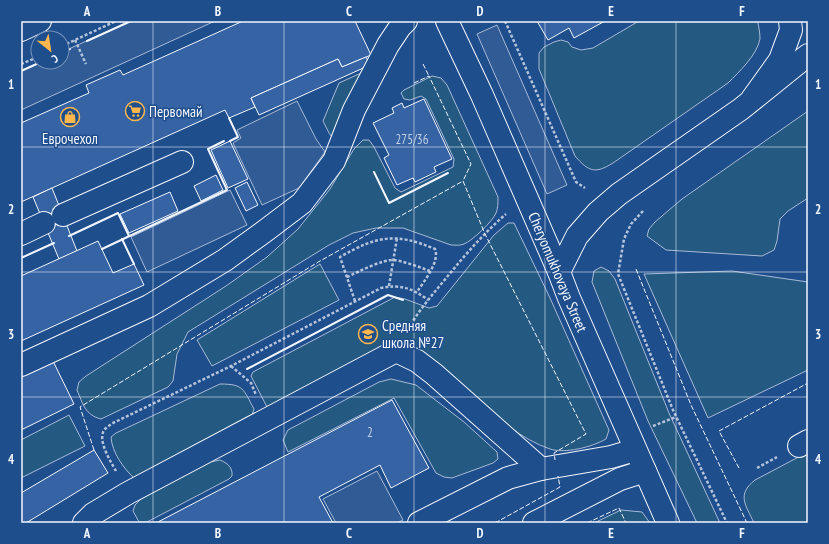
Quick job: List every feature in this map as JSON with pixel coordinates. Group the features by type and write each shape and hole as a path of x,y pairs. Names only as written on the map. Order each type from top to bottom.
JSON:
{"main road":[{"path":"21,30 40,21"},
{"path":"21,365 149,306 225,260 265,232 302,203 334,161 354,110 388,45 406,21"},
{"path":"752,100 780,60 791,30 790,21"},
{"name":"Cheryomukhovaya Street","path":"455,24 482,95 668,523"},
{"path":"559,272 576,236 598,212 619,194 741,109 808,55"},
{"path":"21,234 182,162"},
{"path":"84,523 93,514 128,493 396,351 417,361 434,374 540,469"},
{"path":"419,523 508,478 540,469 611,457 635,450"},
{"path":"534,523 620,480 645,471"}],"path":[{"path":"70,42 116,21"},
{"path":"505,21 576,182 584,188 590,188"},
{"path":"75,40 86,64"},
{"path":"418,313 462,259 494,225 516,205 528,199"},
{"path":"645,209 632,224 624,239 618,274 673,410 726,523"},
{"path":"355,301 340,257 375,240 397,238 416,241 435,249 437,257 417,292"},
{"path":"389,286 397,238"},
{"path":"347,277 373,266 393,260 430,271"},
{"path":"109,459 102,442 105,428 231,366 381,288 395,286 417,292 428,300"},
{"path":"231,366 250,383"}],"shaded area":[{"path":"131,21 215,21 21,110 21,71 30,67 30,70 70,70 70,48"},
{"path":"639,21 756,21 758,23 760,39 751,57 728,83 607,167 592,170 584,165 575,156 539,69 539,53 544,47 561,40 568,42 572,47 581,50 593,48"},
{"path":"497,25 567,185 547,194 477,34"},
{"path":"370,69 334,140 323,121 339,83"},
{"path":"432,76 441,78 447,85 498,197 498,207 496,213 491,221 482,230 462,245 451,245 403,228 376,228 353,233 329,245 188,332 177,354 173,381 168,387 101,419 91,415 88,412 77,390 79,382 226,286 267,257 298,229 330,189 354,149 363,140 369,140 395,188 401,192 453,167 454,159 426,99 421,96 410,100 404,99 401,93"},
{"path":"297,101 316,139 325,152 299,188 262,205 233,143 241,138 237,130"},
{"path":"808,111 808,198 788,211 780,219 777,241 774,250 762,256 666,250 647,236 649,229 655,222 682,199"},
{"path":"230,190 247,225 147,272 131,237"},
{"path":"508,223 514,223 550,298 609,430 606,439 586,447 563,451 550,449 539,445 529,440 502,421 414,349 271,408 267,407 251,376 253,372 395,297 429,308 437,306 494,235"},
{"path":"320,264 339,300 212,366 197,340"},
{"path":"601,267 609,271 615,279 669,413 720,523 697,523 648,421 592,282 594,271"},
{"path":"732,271 808,282 808,370 708,418 644,274"},
{"path":"391,379 416,385 464,422 497,452 498,459 493,463 452,478 444,477 436,473 394,398 288,452 283,440 288,430 379,382"},
{"path":"220,384 234,385 242,389 254,409 252,415 134,478 119,459 113,448 111,437 116,433"},
{"path":"69,415 85,446 21,478 21,440"},
{"path":"808,452 808,523 754,523 744,500 744,495 749,485 755,480"},
{"path":"220,460 227,464 232,470 232,476 229,479 147,522 139,522 133,511 135,505 141,499 210,462"},
{"path":"377,471 403,520 397,523 336,523 323,499"},
{"path":"621,510 642,512 650,523 594,523"}],"building":[{"name":"Первомай","path":"243,21 355,21 371,55 342,67 338,59 251,98 255,107 229,118 225,110 21,202 21,123 89,93 86,85 120,70 123,75"},
{"path":"537,21 605,21 574,38 569,28 548,40"},
{"path":"366,57 370,65 259,115 251,98 338,59 342,67"},
{"path":"424,99 452,159 434,167 436,172 415,182 413,178 397,185 384,158 389,155 373,123 394,113 392,108 402,103 404,108"},
{"path":"230,141 248,179 228,188 211,150"},
{"path":"216,175 223,190 201,201 194,186"},
{"path":"247,182 258,205 246,211 235,188"},
{"path":"52,188 77,251 59,259 33,197"},
{"path":"170,192 178,211 129,233 120,214"},
{"path":"98,241 113,273 134,264 144,285 21,341 21,276"},
{"path":"53,361 74,404 21,430 21,377"},
{"path":"392,400 429,468 391,488 380,465 319,497 333,523 156,523"},
{"path":"94,450 108,473 26,523 21,523 21,493"}],"fence":[{"path":"423,64 429,76"},
{"path":"414,83 429,76 471,164 463,181"},
{"path":"94,450 80,407 320,261 463,181 485,234 586,434 554,453 555,460"},
{"path":"636,269 691,405 747,523"},
{"path":"739,468 719,431 808,383"},
{"path":"495,523 560,487 558,476"},
{"path":"587,523 619,508 626,523"}],"wall":[{"path":"87,41 131,21"},
{"path":"21,71 30,67"},
{"path":"229,118 238,137 230,141"},
{"path":"102,249 227,190 208,149 224,141"},
{"path":"374,172 389,203 448,173"},
{"path":"69,236 118,213 129,236"},
{"path":"122,239 134,264"},
{"path":"21,258 54,243"},
{"path":"247,369 388,295 403,300"}],"place":[{"name":"Первомай","path":"135,111"},
{"name":"Еврочехол","path":"70,117"},
{"name":"Средняя школа №27","path":"368,334"}]}
